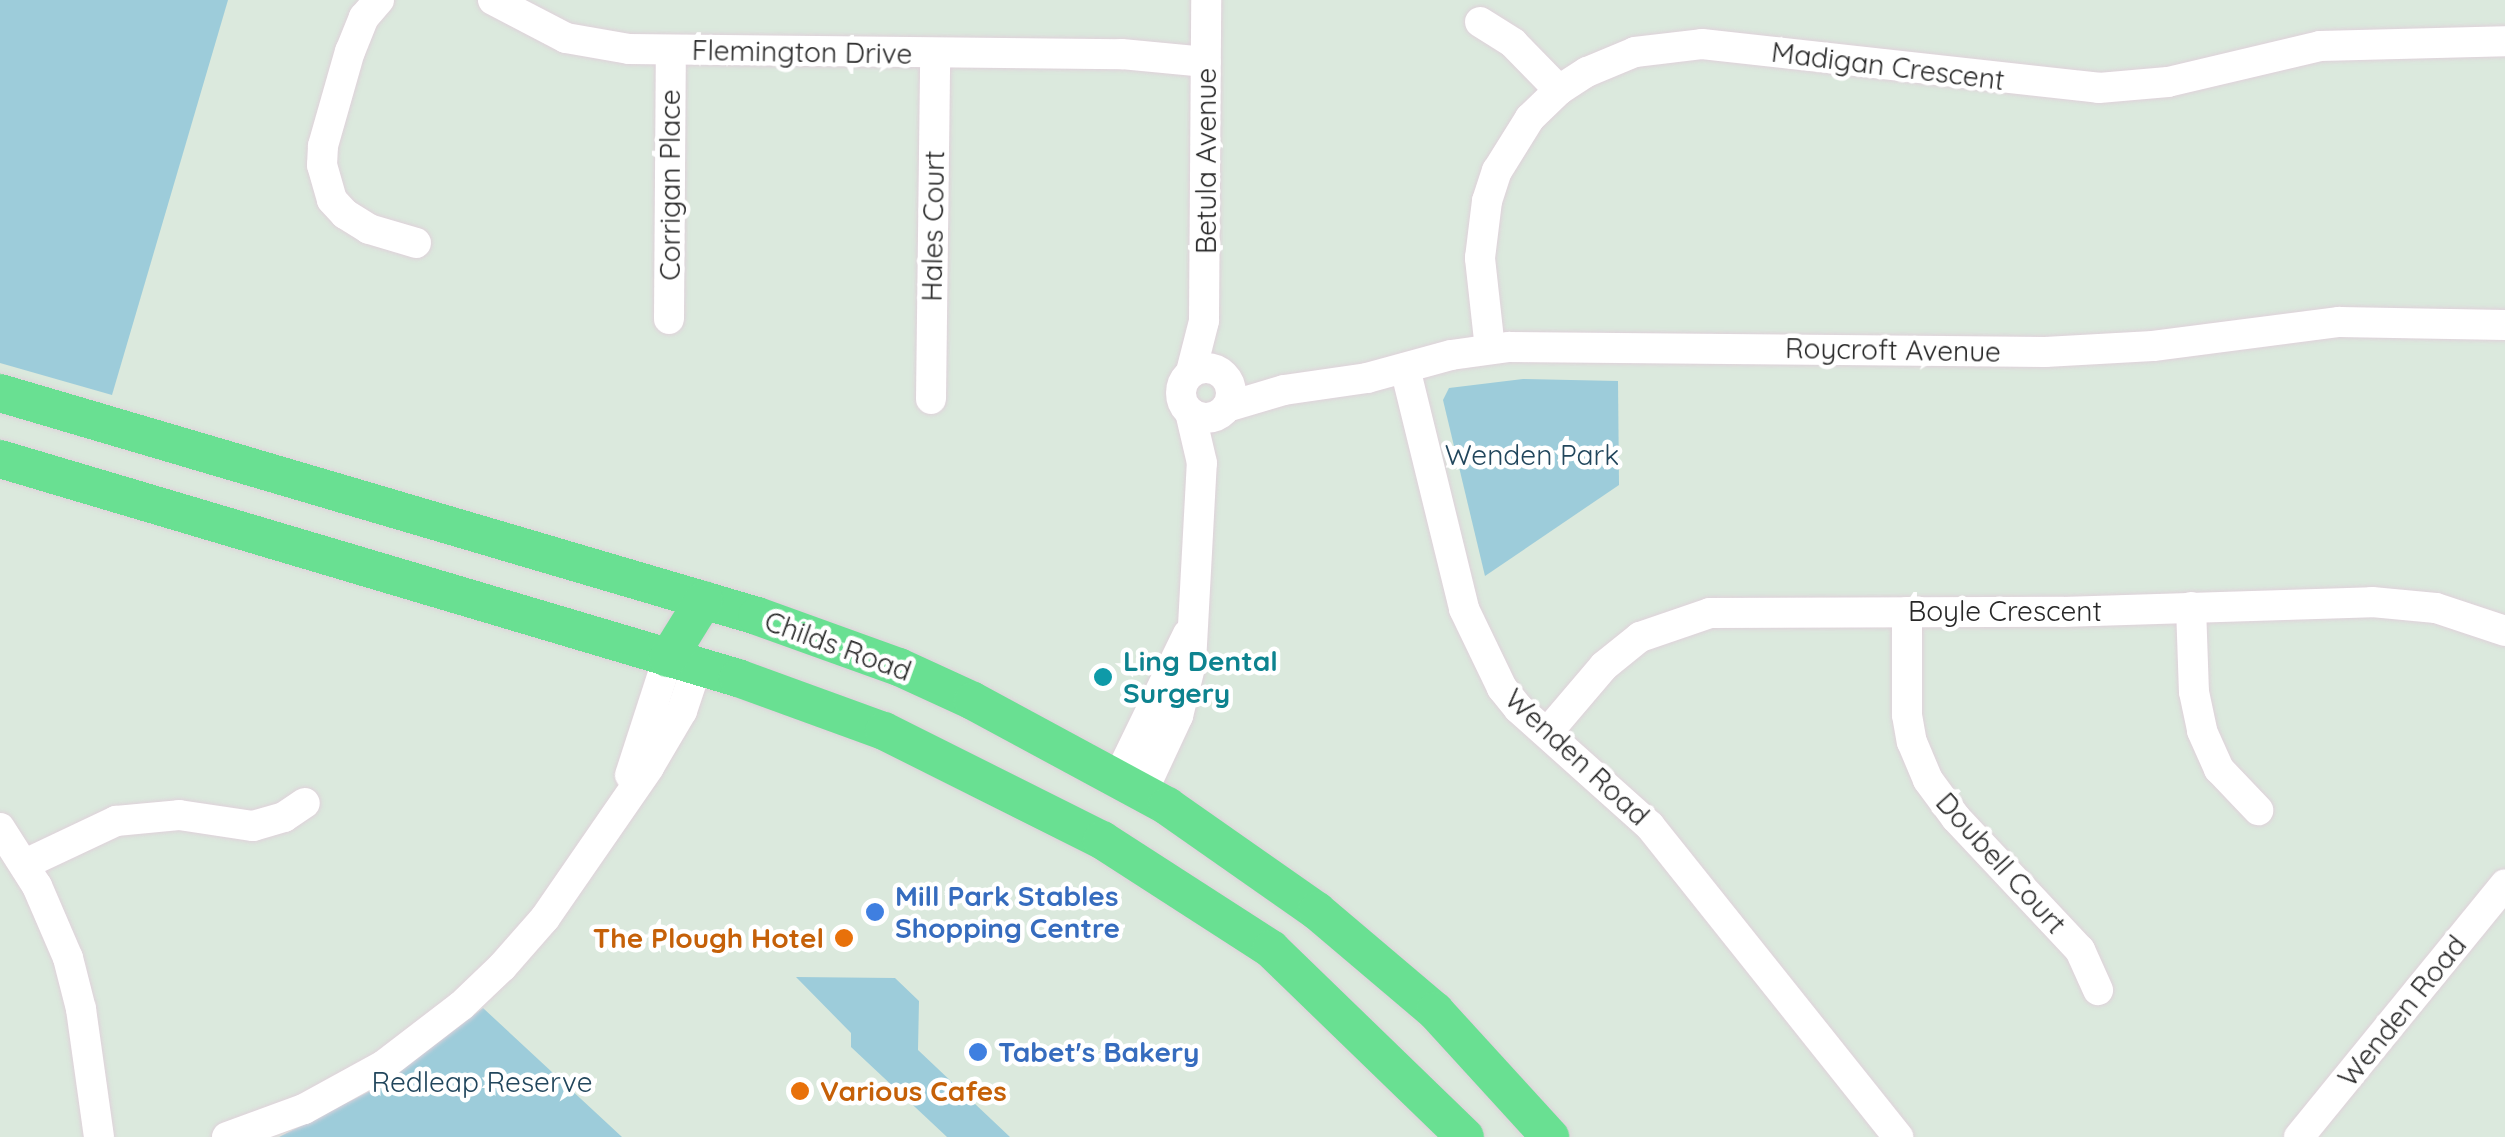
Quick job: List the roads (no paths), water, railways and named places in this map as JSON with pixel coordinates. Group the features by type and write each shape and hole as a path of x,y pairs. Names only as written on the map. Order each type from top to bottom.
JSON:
{"main road":[{"name":"Childs Road","path":"0,393 704,600 899,667 1130,784 1244,858 1378,960 1475,1050 1550,1137"},
{"path":"0,460 683,662 884,731 1102,840 1271,948 1464,1137"},
{"path":"683,662 704,600"},
{"path":"1102,840 1130,784"}],"street":[{"path":"379,0 364,17 350,51 323,146 322,165 332,200 345,214 369,229 416,243"},
{"name":"Flemington Drive","path":"492,0 566,38 629,49 1122,54 1148,48 1206,54"},
{"name":"Betula Avenue","path":"1206,0 1204,321 1212,392"},
{"path":"1480,22 1512,43 1559,90"},
{"name":"Madigan Crescent","path":"1490,349 1480,258 1487,201 1512,142 1559,90 1610,61 1678,44 2099,88 2168,82 2320,46 2505,41"},
{"name":"Corrigan Place","path":"670,320 672,50"},
{"name":"Hales Court","path":"931,399 935,53"},
{"name":"Roycroft Avenue","path":"1212,392 1328,386 1490,349 2045,352 2153,346 2339,322 2505,325"},
{"name":"Wenden Road","path":"1406,368 1468,622 1502,688 1650,826 1898,1137"},
{"path":"1130,784 1186,692 1202,463 1212,392"},
{"name":"Boyle Crescent","path":"1547,733 1620,652 1640,637 1686,618 1735,610 1907,612 2406,604 2469,616 2505,630"},
{"path":"2191,607 2194,692 2202,730 2219,768 2258,810"},
{"name":"Doubell Court","path":"1907,612 1907,715 1919,762 1940,799 2080,950 2098,990"},
{"path":"226,1137 291,1114 346,1088 462,1006 546,918 667,738 683,662"},
{"path":"25,864 116,821 179,815 253,826 284,818 304,803"},
{"path":"0,828 25,864 68,958 94,1087 98,1137"},
{"name":"Wenden Road","path":"2299,1137 2505,884"},
{"path":"94,1087 117,1137"}],"place":[{"name":"Ling Dental Surgery","path":"1103,677"},
{"name":"Mill Park Stables Shopping Centre","path":"875,912"},
{"name":"The Plough Hotel","path":"844,938"},
{"name":"Tabet's Bakery","path":"978,1052"},
{"name":"Various Cafes","path":"800,1091"}],"park label":[{"name":"Wenden Park","path":"1532,455"},
{"name":"Redleap Reserve","path":"482,1082"}]}
